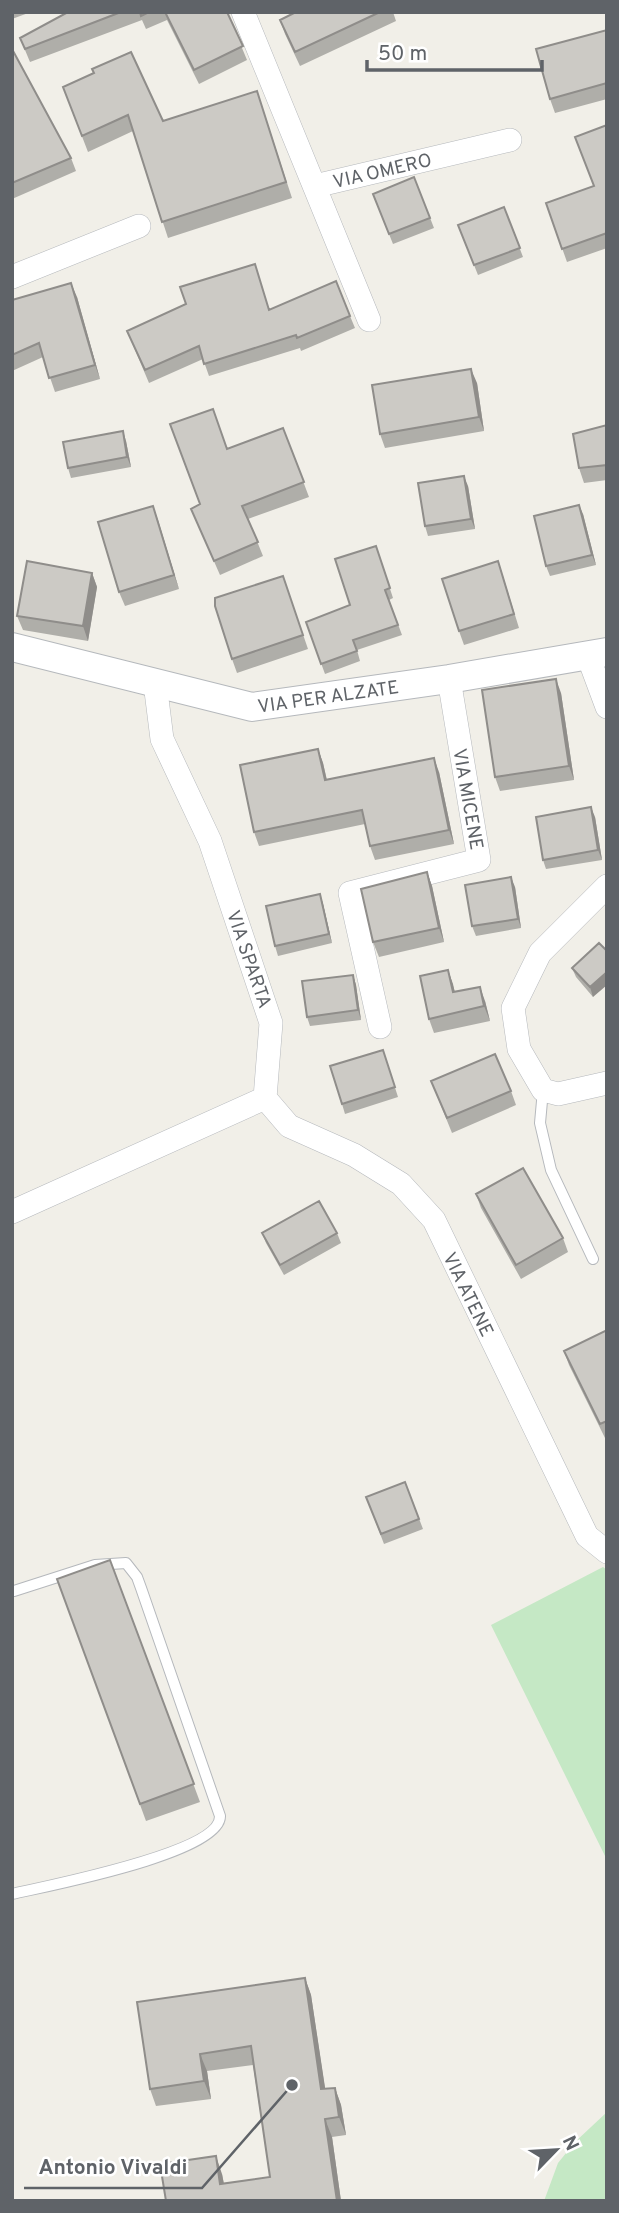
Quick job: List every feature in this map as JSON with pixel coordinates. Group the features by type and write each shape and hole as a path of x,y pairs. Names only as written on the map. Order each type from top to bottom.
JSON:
{"street":[{"name":"VIA OMERO","path":"243,12 316,186 510,140"},
{"path":"316,186 327,223 369,320"},
{"path":"12,277 139,226"},
{"name":"VIA PER ALZATE","path":"12,648 252,708 597,654"},
{"path":"597,654 607,707"},
{"name":"VIA MICENE","path":"380,1027 350,893 479,860 449,679"},
{"name":"VIA SPARTA","path":"155,683 162,739 210,841 271,1023 265,1098"},
{"path":"607,887 540,953 513,1008 519,1049 544,1090 558,1094 607,1083"},
{"path":"12,1212 265,1098"},
{"name":"VIA ATENE","path":"265,1098 289,1126 354,1155 401,1184 434,1220 587,1536 607,1552"}],"lane":[{"path":"544,1090 540,1122 551,1170 593,1259"},
{"path":"12,1894 183,1849 216,1829 220,1823 220,1816 141,1588 131,1568 125,1563 95,1565 14,1591"}],"green space":[{"path":"603,1567 607,1570 607,1860 491,1625"},
{"path":"607,2112 607,2201 544,2201 558,2163 575,2142"}],"building":[{"path":"68,12 121,12 25,49 20,38"},
{"path":"165,12 227,12 243,46 194,70"},
{"path":"296,12 380,12 295,52 280,20"},
{"path":"607,30 607,83 550,99 536,49"},
{"path":"12,49 71,158 12,183"},
{"path":"131,52 163,121 257,91 286,182 162,222 128,115 82,136 63,87 94,73 92,69"},
{"path":"607,125 607,233 562,249 546,203 594,186 575,137"},
{"path":"414,177 430,218 389,234 373,194"},
{"path":"504,207 520,248 474,265 458,225"},
{"path":"255,264 269,310 336,281 350,316 297,338 296,335 204,364 199,346 145,370 127,331 186,304 180,287"},
{"path":"71,283 95,365 49,378 39,343 12,355 12,300"},
{"path":"471,369 479,417 380,434 372,385"},
{"path":"213,409 227,449 283,428 304,482 242,506 258,542 214,561 191,509 200,504 170,424"},
{"path":"607,425 607,465 579,468 573,434"},
{"path":"123,431 127,457 68,468 63,442"},
{"path":"464,476 471,519 425,526 418,483"},
{"path":"579,505 592,555 546,566 534,516"},
{"path":"153,506 174,575 119,592 98,522"},
{"path":"376,546 390,588 385,590 398,625 353,640 357,651 321,664 306,622 350,605 335,559"},
{"path":"27,561 92,573 83,626 17,616"},
{"path":"498,561 514,614 459,631 442,579"},
{"path":"283,576 303,635 232,659 215,606 215,598"},
{"path":"556,679 569,766 495,777 482,690"},
{"path":"318,749 325,780 434,758 449,830 370,846 362,810 254,832 240,765"},
{"path":"591,807 598,850 543,860 536,817"},
{"path":"427,872 439,928 373,942 361,889"},
{"path":"511,877 518,919 472,926 465,885"},
{"path":"320,894 329,934 275,946 266,906"},
{"path":"599,943 607,951 607,972 590,987 572,968"},
{"path":"448,970 453,992 480,987 484,1006 429,1019 420,976"},
{"path":"353,975 358,1010 307,1017 302,981"},
{"path":"383,1050 395,1087 342,1104 330,1066"},
{"path":"495,1054 511,1091 447,1118 431,1081"},
{"path":"523,1168 563,1238 516,1265 476,1194"},
{"path":"319,1201 337,1233 280,1265 262,1233"},
{"path":"607,1330 607,1421 600,1424 564,1351"},
{"path":"405,1482 419,1519 381,1534 366,1497"},
{"path":"110,1560 194,1784 140,1804 57,1579"},
{"path":"305,1978 321,2089 335,2088 339,2117 325,2119 337,2201 166,2201 160,2164 216,2156 220,2184 270,2177 251,2046 200,2054 204,2081 150,2089 137,2002"}],"place":[{"name":"Antonio Vivaldi","path":"292,2085"}]}
